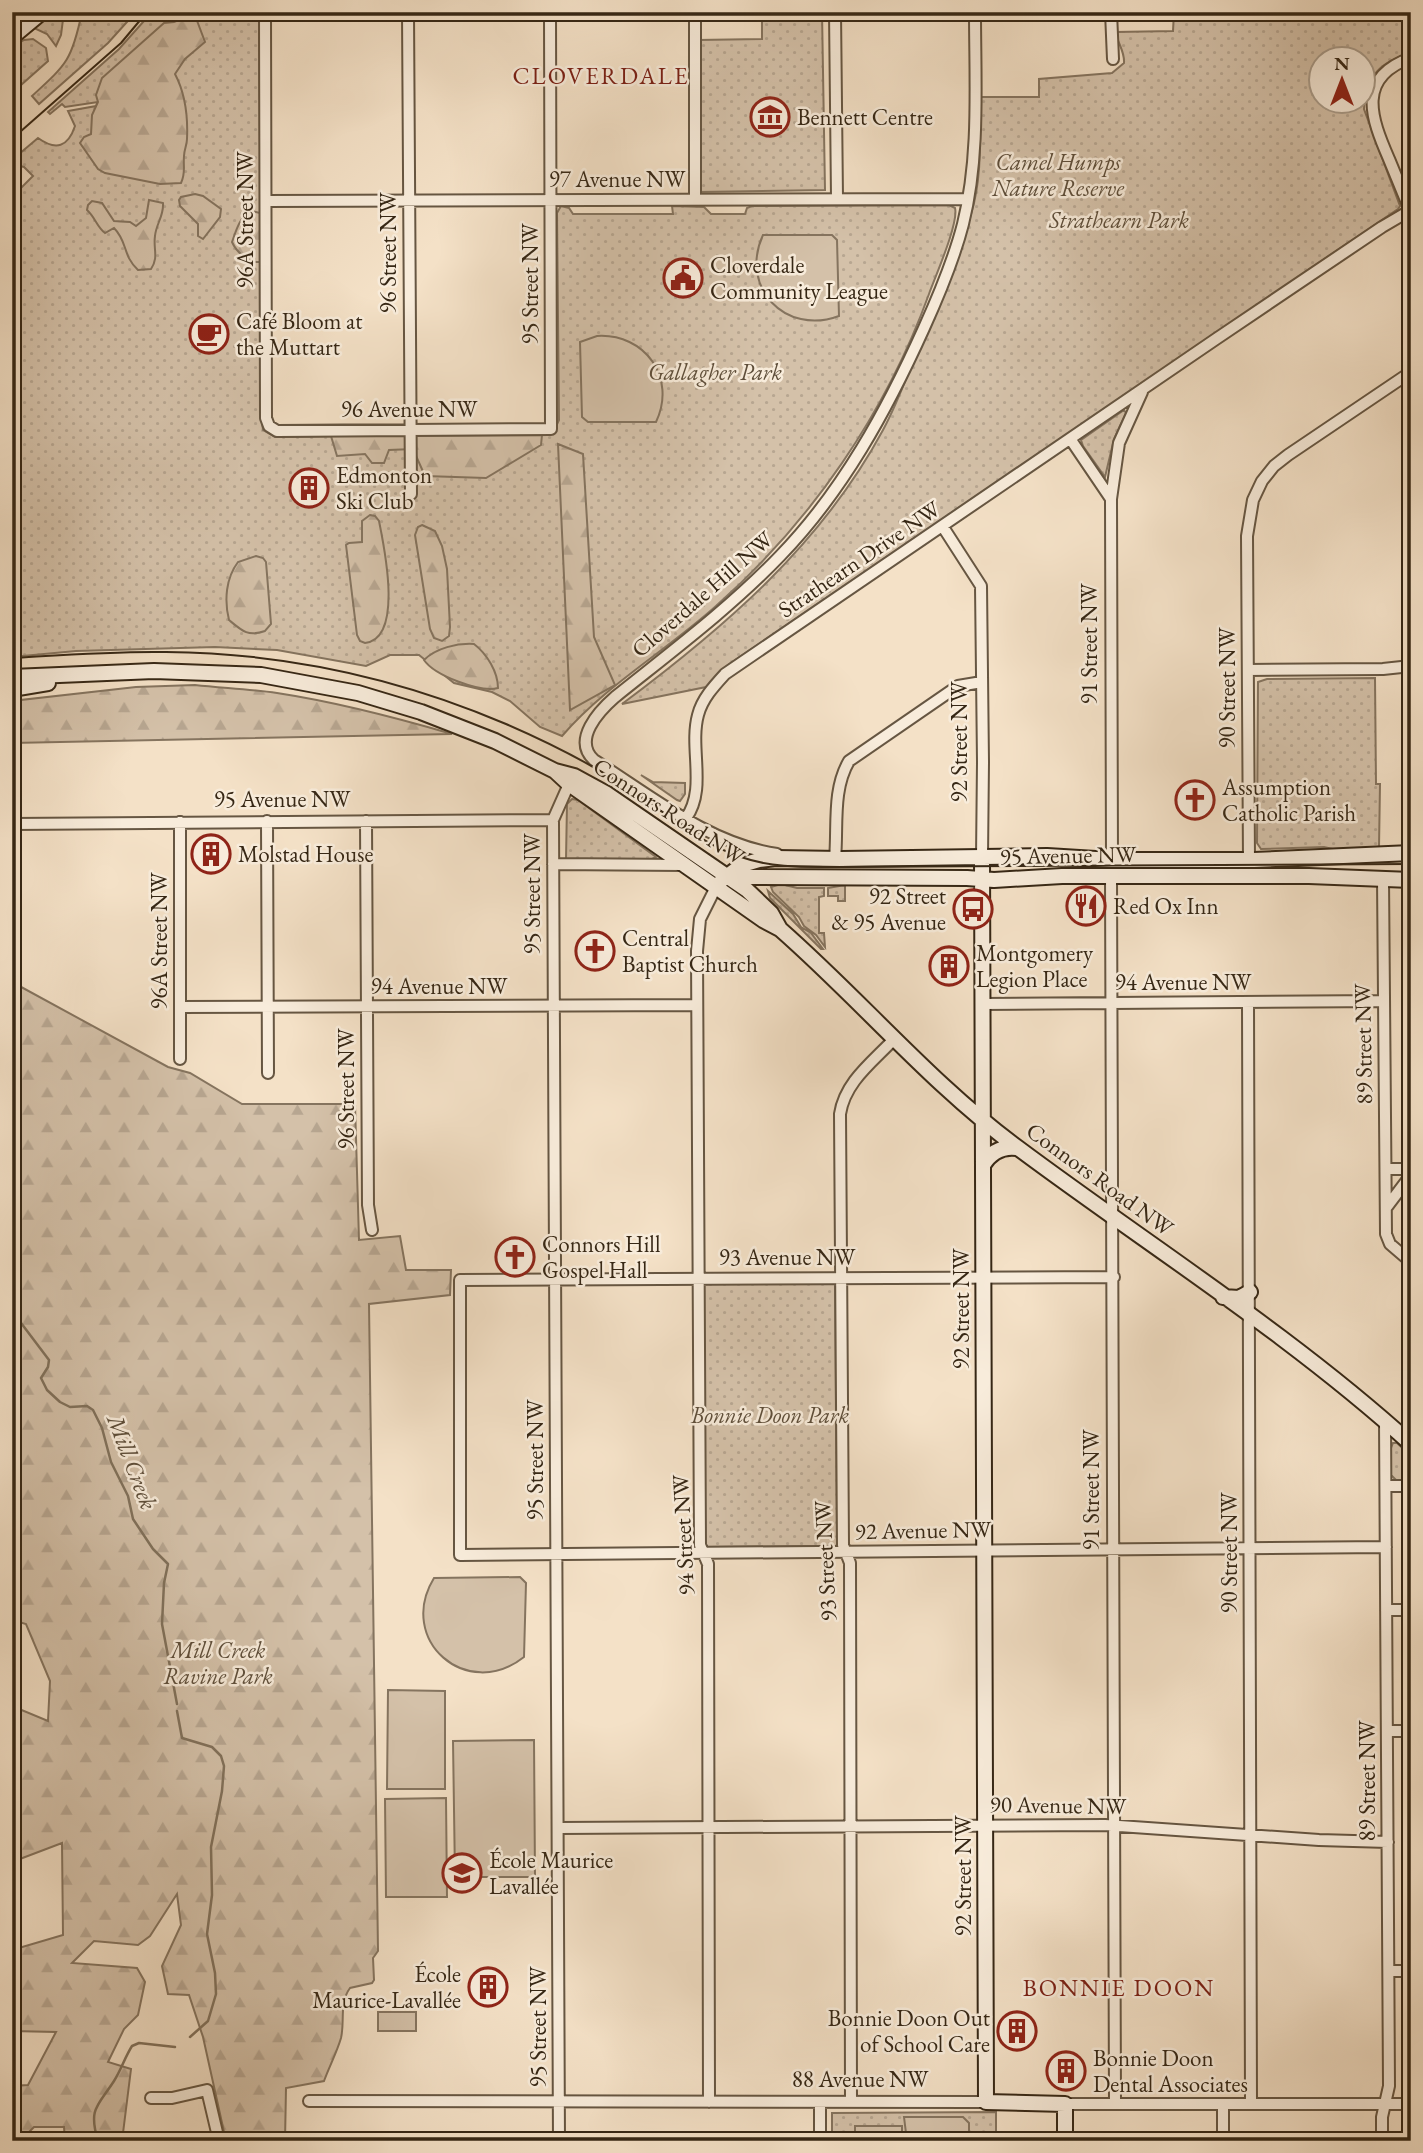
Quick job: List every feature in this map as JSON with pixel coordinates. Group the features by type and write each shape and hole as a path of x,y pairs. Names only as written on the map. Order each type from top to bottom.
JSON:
{"street":[{"path":"12,37 42,12"},
{"name":"96A Street NW","path":"265,12 269,426"},
{"name":"96 Street NW","path":"408,12 411,494"},
{"name":"95 Street NW","path":"550,12 551,429"},
{"path":"695,12 695,199"},
{"path":"835,12 836,198"},
{"path":"967,199 974,138 975,12"},
{"path":"1111,12 1113,59"},
{"path":"1410,210 1375,127 1371,110 1373,93 1381,77 1392,66 1411,58"},
{"name":"97 Avenue NW","path":"266,201 967,199"},
{"name":"Cloverdale Hill NW","path":"586,751 586,736 601,711 727,607 780,556 811,521 860,453 888,403 936,301 963,224 967,199"},
{"name":"Strathearn Drive NW","path":"686,818 693,801 698,716 715,685 725,674 1410,210"},
{"name":"90 Street NW","path":"1249,860 1249,517 1253,500 1262,481 1281,460 1411,372"},
{"path":"1111,499 1119,443 1143,391"},
{"name":"96 Avenue NW","path":"269,426 277,431 551,429"},
{"path":"1071,440 1111,499"},
{"name":"91 Street NW","path":"1111,499 1112,860"},
{"name":"92 Street NW","path":"943,527 981,586 986,2102"},
{"path":"1248,670 1383,669 1411,666"},
{"name":"Connors Road NW","path":"12,677 154,671 232,673 261,675 330,687 391,703 460,726 555,771 575,776 607,794 727,874 771,913 780,929"},
{"name":"Connors Road NW","path":"12,689 94,674"},
{"path":"835,859 838,791 841,775 849,761 958,686 982,682"},
{"name":"95 Avenue NW","path":"586,751 594,760 719,838 751,850 803,858"},
{"name":"Connors Road NW","path":"555,771 569,784 763,920 780,929 952,1091 1017,1148 1332,1377 1411,1444"},
{"name":"95 Street NW","path":"559,2141 553,820 569,784"},
{"name":"95 Avenue NW","path":"12,824 553,820"},
{"path":"267,821 268,1073"},
{"name":"96 Street NW","path":"366,821 368,1205 372,1230"},
{"name":"96A Street NW","path":"180,822 180,1059"},
{"name":"95 Avenue NW","path":"716,887 727,874 753,861 776,858 1046,856 1112,860 1249,860 1411,853"},
{"path":"553,864 685,865"},
{"name":"95 Avenue NW","path":"727,874 740,877 982,879 1309,876 1411,880"},
{"path":"771,913 764,888 768,881 777,877"},
{"name":"91 Street NW","path":"1111,877 1115,2104"},
{"name":"89 Street NW","path":"1384,880 1386,1234 1390,1244 1411,1262"},
{"name":"94 Street NW","path":"709,2102 708,1564 700,1545 697,1005 698,933 706,904 716,887"},
{"name":"94 Avenue NW","path":"982,1004 1384,1001"},
{"name":"90 Street NW","path":"1248,1002 1251,2103"},
{"name":"94 Avenue NW","path":"180,1007 697,1005"},
{"name":"93 Street NW","path":"851,2102 850,1563 843,1545 841,1106 854,1080 895,1038"},
{"path":"952,1091 967,1090 976,1085 982,1076"},
{"path":"983,1165 995,1152 1017,1148"},
{"path":"1386,1169 1411,1169"},
{"path":"1386,1208 1411,1175"},
{"name":"93 Avenue NW","path":"460,1555 460,1280 1114,1277"},
{"path":"1223,1297 1239,1298 1250,1292"},
{"name":"89 Street NW","path":"1382,2141 1382,2117 1389,2086 1385,1421"},
{"path":"1386,1486 1411,1486"},
{"name":"92 Avenue NW","path":"460,1555 1386,1547"},
{"path":"1386,1610 1411,1610"},
{"path":"1387,1731 1411,1731"},
{"name":"90 Avenue NW","path":"559,1828 1115,1826 1388,1842"},
{"path":"1389,1971 1411,1971"},
{"path":"151,2098 184,2096 207,2090 219,2141"},
{"name":"88 Avenue NW","path":"309,2101 1411,2104"},
{"path":"820,2102 820,2141"},
{"path":"1065,2104 1065,2141"},
{"path":"1223,2104 1223,2141"}],"green space":[{"path":"53,12 64,12 61,35 56,46 47,34 34,28"},
{"path":"82,12 136,12 108,43 39,104 32,96 66,60 75,41"},
{"name":"Gallagher Park","path":"152,12 259,12 262,422 263,430 275,437 553,433 559,420 557,213 561,206 569,208 573,214 673,214 672,206 704,207 711,214 745,214 747,208 752,206 949,205 955,208 946,250 891,381 868,423 814,502 751,573 716,606 598,700 562,736 540,727 510,701 492,692 454,683 419,655 390,655 366,666 277,650 215,647 76,651 12,657 12,191 17,192 33,176 24,167 12,164 12,160 38,138 50,145 61,145 69,139 75,126 68,111 96,106 98,102 65,107 62,104 50,114 48,112 119,49"},
{"name":"Bennett Centre","path":"762,12 822,12 825,190 700,192 698,40 762,39"},
{"name":"Strathearn Park","path":"1174,12 1411,12 1411,52 1391,61 1378,71 1378,46 1308,46 1308,116 1367,116 1400,206 728,665 706,687 622,704 698,645 768,581 831,510 883,430 952,269 969,220 977,190 979,97 1039,97 1039,79 1112,73 1124,63 1116,32 1173,31"},
{"path":"188,16 196,18 205,42 185,59 175,74 183,97 187,122 181,183 160,184 105,173 98,169 80,143 84,137 91,134 92,115 98,102 96,95 102,78 164,23"},
{"path":"33,39 46,48 48,61 12,93 12,47 24,40"},
{"path":"195,194 203,196 221,209 220,217 203,239 198,236 198,224 180,206 181,197"},
{"path":"149,200 163,203 155,236 155,261 151,269 138,270 129,259 114,228 105,233 87,210 92,201 102,203 114,221 130,222 136,226 146,218"},
{"path":"252,211 260,213 261,262 244,256 232,242 241,220"},
{"path":"763,235 832,235 837,240 839,316 819,320 801,319 785,313 772,302 762,289 757,272 757,254"},
{"path":"597,336 614,337 629,342 642,350 652,361 662,390 656,422 588,422 582,417 580,342"},
{"path":"1124,410 1126,413 1114,439 1105,477 1081,440"},
{"path":"542,435 541,445 486,478 425,476 413,449 389,450 384,463 372,463 365,454 337,456 331,436"},
{"path":"558,444 583,454 594,637 615,685 570,710"},
{"path":"370,515 379,521 387,570 388,609 384,626 377,638 365,643 360,641 357,635 346,545 362,542 362,521"},
{"path":"422,525 435,531 442,546 447,569 450,627 449,636 442,641 434,638 430,629 415,535 418,527"},
{"path":"256,556 266,562 271,624 265,631 250,633 229,620 226,597 231,575 238,562"},
{"path":"474,644 491,664 498,688 480,688 458,682 429,666 424,660 447,647"},
{"path":"1375,678 1376,784 1380,784 1379,847 1337,850 1324,847 1261,849 1257,843 1258,682 1267,679"},
{"path":"195,685 267,692 321,701 452,734 12,743 12,701 136,687"},
{"path":"641,775 653,782 685,783 685,794 680,801 677,800"},
{"path":"572,799 578,800 656,857 566,859 567,804"},
{"path":"781,884 797,888 824,888 824,896 819,897 819,933 824,933 825,947 773,892 771,887"},
{"path":"845,885 845,901 838,901 838,896 828,896 828,888"},
{"path":"768,891 793,914 801,927 811,933 823,949 770,898"},
{"name":"Mill Creek Ravine Park","path":"12,982 168,1067 190,1073 242,1104 355,1104 359,1240 400,1236 406,1270 451,1270 450,1295 369,1304 378,1951 373,1958 372,1983 350,1988 347,1994 343,2006 341,2038 324,2081 286,2088 285,2141 226,2141 203,2037 189,1995 168,1994 162,1966 181,1925 177,1894 150,1936 138,1945 94,1941 72,1963 137,1968 145,1982 138,2015 124,2029 108,2062 131,2069 122,2141 65,2141 64,2127 34,2127 20,2141 12,2141 12,2086 28,2085 56,2032 12,2031 12,1950 63,1935 62,1843 12,1862 12,1706 48,1721 50,1681 26,1624 12,1620"},
{"name":"Bonnie Doon Park","path":"835,1283 837,1546 705,1547 703,1284"},
{"path":"1393,1443 1397,1443 1411,1456 1411,1480 1396,1480 1391,1475"},
{"path":"520,1577 526,1583 524,1657 502,1669 481,1672 460,1668 443,1658 431,1642 424,1623 425,1601 434,1578"},
{"path":"388,1690 445,1691 445,1789 387,1789"},
{"path":"534,1740 535,1877 455,1877 453,1741"},
{"path":"446,1798 447,1897 386,1897 385,1799"},
{"path":"378,2012 416,2012 416,2031 378,2031"},
{"path":"996,2112 996,2141 832,2141 832,2113"},
{"path":"904,2117 963,2117 969,2123 969,2141 907,2141"},
{"path":"855,2126 902,2126 902,2141 855,2141"}],"waterway":[{"name":"Mill Creek","path":"12,1311 49,1360 41,1378 47,1390 70,1407 87,1406 93,1410 102,1428 111,1462 128,1496 133,1519 153,1549 168,1564 162,1624 177,1704"},
{"name":"Mill Creek","path":"177,1711 182,1738 212,1747 221,1756 224,1766 211,1847 212,1895 207,1934 215,1973 216,1994 208,2021 190,2037"},
{"name":"Mill Creek","path":"98,2141 94,2121 96,2108 132,2046 139,2043 175,2047"}],"tram line":[{"path":"12,139 121,43 147,12"},
{"path":"12,658 128,652 210,653 297,663 382,681 465,708 539,739 618,781 712,844 753,861 776,865 1411,864"}],"place":[{"name":"Bennett Centre","path":"770,117"},
{"name":"Cloverdale Community League","path":"683,278"},
{"name":"Café Bloom at the Muttart","path":"209,334"},
{"name":"Edmonton Ski Club","path":"309,488"},
{"name":"Assumption Catholic Parish","path":"1195,800"},
{"name":"Molstad House","path":"211,854"},
{"name":"Red Ox Inn","path":"1086,906"},
{"name":"92 Street & 95 Avenue","path":"973,909"},
{"name":"Central Baptist Church","path":"595,951"},
{"name":"Montgomery Legion Place","path":"949,966"},
{"name":"Connors Hill Gospel Hall","path":"515,1257"},
{"name":"École Maurice Lavallée","path":"462,1873"},
{"name":"École Maurice-Lavallée","path":"488,1987"},
{"name":"Bonnie Doon Out of School Care","path":"1017,2031"},
{"name":"Bonnie Doon Dental Associates","path":"1066,2071"}],"district":[{"name":"CLOVERDALE","path":"601,76"},
{"name":"BONNIE DOON","path":"1119,1988"}],"park label":[{"name":"Camel Humps Nature Reserve","path":"1058,175"}]}
